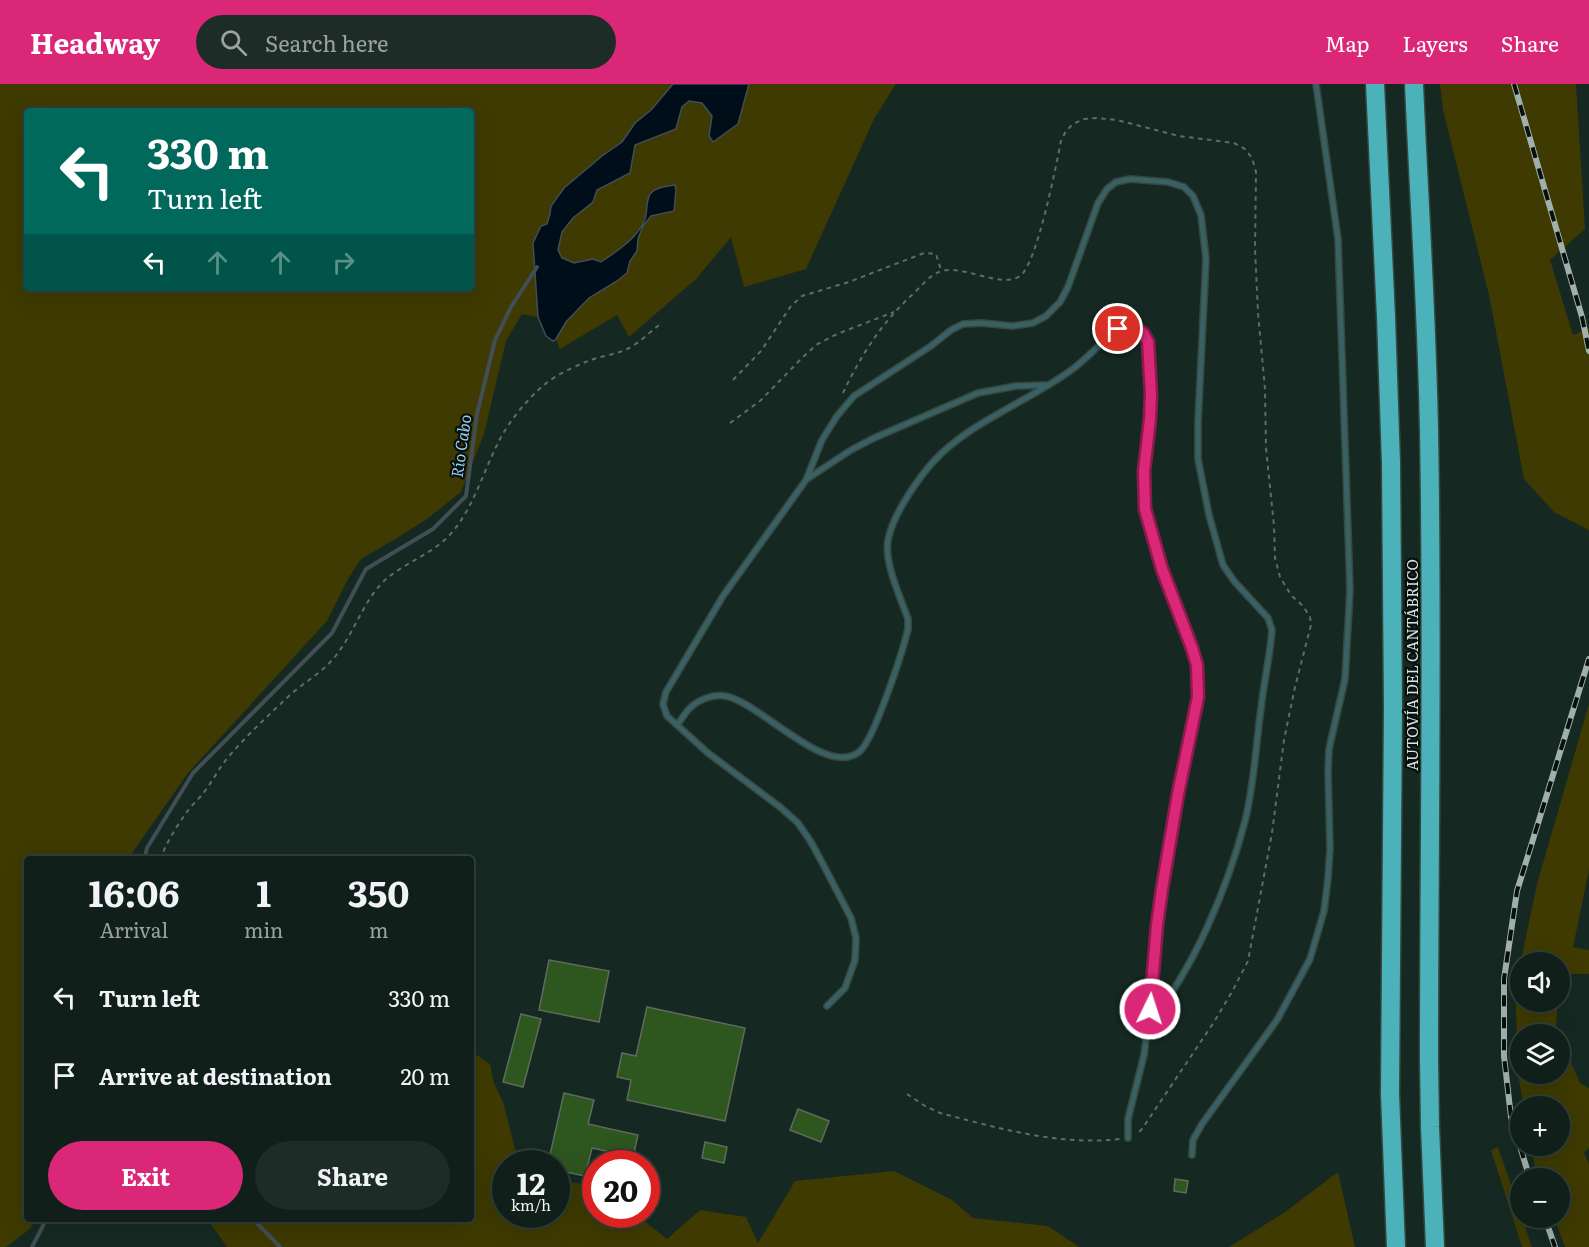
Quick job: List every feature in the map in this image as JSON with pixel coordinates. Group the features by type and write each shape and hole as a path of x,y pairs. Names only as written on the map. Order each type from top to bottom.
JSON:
{"highway":[{"name":"AUTOVÍA DEL CANTÁBRICO","path":"1375,84 1387,327 1391,475 1393,708 1390,1094 1396,1247"},
{"name":"AUTOVÍA DEL CANTÁBRICO","path":"1414,84 1430,441 1432,651 1429,1059 1435,1247"},
{"path":"1429,1059 1444,1247"}],"lane":[{"path":"1192,1155 1193,1140 1277,1020 1310,959 1324,911 1328,878 1329,749 1345,679 1350,590 1338,239 1316,84"},
{"path":"827,1006 845,988 855,960 856,938 851,918 811,842 798,823 708,753 667,716 663,704 666,692 723,596 806,480 822,440 837,416 854,396 963,324 1012,326 1033,324 1046,316 1060,302 1068,287 1098,203 1107,189 1116,182 1130,179 1168,182 1184,187 1193,196 1201,215 1206,259 1198,459 1209,515 1223,565 1234,582 1268,618 1272,630 1245,819 1232,866 1191,961 1162,1008 1148,1023"},
{"path":"677,725 691,707 702,700 715,696 727,696 742,702 812,748 840,757 849,757 858,753 865,746 875,725 908,629 908,619 887,553 890,530 901,506 917,482 934,460 959,439 1048,386 1079,364 1118,329 1136,328 1143,333 1148,342 1151,394 1144,471 1145,509 1162,569 1192,648 1197,665 1198,689 1194,720 1176,805 1157,925 1148,1023 1128,1119 1128,1138"},
{"path":"806,480 851,450 874,438 978,393 1016,386 1048,386"}],"path":[{"path":"837,416 842,395 849,381 882,328 895,311 928,278 937,272 959,270 1002,280 1012,280 1020,276 1032,258 1061,141 1073,124 1084,119 1117,120 1179,136 1234,143 1245,149 1252,158 1256,172 1255,249 1258,313 1275,558 1280,577 1291,595 1310,616 1311,625 1284,740 1272,833 1248,961 1214,1022 1142,1129 1128,1138 1081,1141 1044,1137 940,1113 907,1094"},
{"path":"733,380 761,351 791,306 802,296 849,282 924,253 936,254 941,271"},
{"path":"730,423 760,401 816,345 837,334 895,311"},
{"path":"162,856 169,839 190,807 207,789 230,754 300,686 332,660 375,590 399,569 444,542 454,531 498,443 531,397 544,384 562,373 588,361 627,349 659,325"}],"shaded area":[{"path":"0,84 673,84 651,110 635,123 622,142 564,188 551,206 547,224 533,243 538,317 522,314 506,341 484,434 461,492 427,519 361,559 327,621 188,773 130,856 24,856 24,1222 33,1222 30,1229 6,1247 0,1247"},
{"path":"749,84 896,84 875,117 806,269 744,287 731,237 696,279 629,337 617,315 560,349 556,339 566,322 589,298 627,273 630,261 637,251 638,239 643,226 651,216 661,213 648,199 644,220 634,236 601,262 593,259 574,263 562,258 558,250 562,232 573,218 593,202 597,190 630,173 635,145 676,129 682,107 689,101 702,103 712,117 709,136 738,124"},
{"path":"1440,84 1576,84 1585,229 1550,260 1573,335 1589,329 1589,530 1554,512 1524,479 1489,295 1443,110"},
{"path":"1589,704 1589,870 1573,947 1589,950 1589,974 1570,974 1570,952 1523,952 1537,884"},
{"path":"1516,1012 1557,1012 1556,1024 1517,1024"},
{"path":"474,1053 490,1064 493,1080 504,1105 515,1150 492,1150 492,1228 570,1228 570,1182 582,1184 582,1228 653,1228 667,1239 700,1210 746,1217 758,1243 795,1181 894,1171 952,1200 973,1218 1048,1226 1079,1247 227,1247 209,1222 474,1222"},
{"path":"1570,1060 1580,1083 1589,1088 1589,1148 1584,1153 1589,1164 1589,1247 1565,1247 1558,1228 1570,1228 1570,1168 1535,1168 1533,1156 1570,1156 1570,1096 1522,1096 1520,1084 1570,1084"},
{"path":"1498,1147 1510,1182 1510,1209 1491,1150"},
{"path":"1338,1172 1355,1247 1229,1247 1285,1212"},
{"path":"1516,1228 1525,1228 1532,1247 1522,1247"}],"water":[{"path":"673,84 749,84 738,124 713,142 709,136 712,116 702,103 689,101 682,107 676,129 635,145 630,173 597,190 593,202 573,218 562,232 558,250 562,258 574,263 593,259 601,262 626,244 642,226 648,198 652,192 675,185 674,211 651,216 643,226 638,239 637,251 630,261 627,273 589,298 566,322 553,341 546,336 538,317 533,243 541,226 547,224 551,206 564,188 622,142 635,123 651,110"}],"building":[{"path":"549,960 609,971 599,1022 539,1010"},
{"path":"647,1007 745,1028 725,1121 627,1100 631,1080 617,1077 622,1053 636,1056"},
{"path":"521,1014 541,1019 523,1087 503,1082"},
{"path":"564,1093 594,1100 588,1124 638,1135 635,1150 592,1148 592,1150 582,1150 582,1175 570,1173 570,1150 551,1150"},
{"path":"798,1109 829,1121 821,1142 790,1130"},
{"path":"705,1142 727,1147 724,1163 702,1158"},
{"path":"1175,1179 1188,1181 1186,1193 1174,1191"}],"waterway":[{"name":"Río Cabo","path":"145,856 147,848 193,773 332,633 366,569 433,529 466,496 477,414 495,340 511,307 537,267"},
{"name":"Río Cabo","path":"32,1247 45,1222"},
{"path":"256,1222 280,1247"}],"railway":[{"path":"1514,84 1582,317 1589,351"},
{"path":"1527,1168 1511,1117 1504,1056 1504,979 1517,891 1589,659"},
{"path":"1548,1228 1555,1247"}],"route":[{"path":"1118,329 1136,328 1143,333 1148,342 1151,394 1144,471 1145,509 1162,569 1192,648 1197,665 1198,681 1194,720 1165,870 1157,925 1150,1009"}]}
